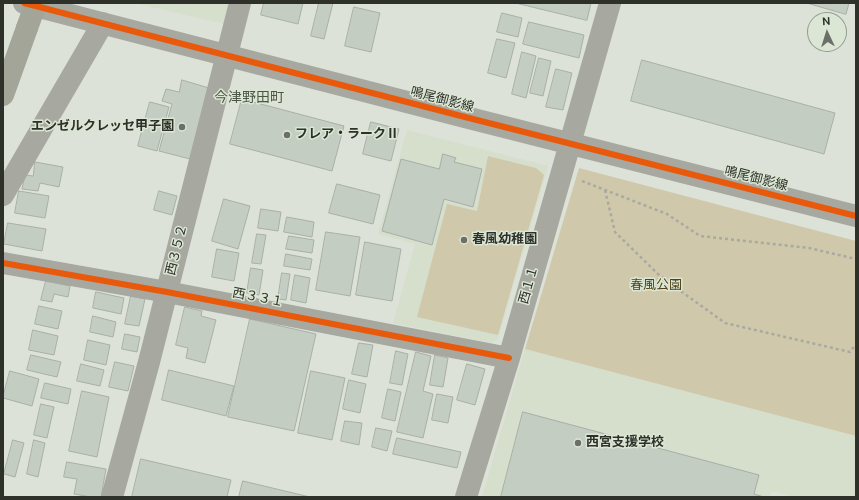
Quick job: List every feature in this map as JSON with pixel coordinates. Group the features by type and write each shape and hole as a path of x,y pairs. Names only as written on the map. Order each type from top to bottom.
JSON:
{"highway":[{"path":"3,95 36,3"}],"street":[{"name":"鳴尾御影線","path":"24,3 569,144 856,216"},
{"name":"西３５２","path":"112,497 167,292 240,3"},
{"name":"西１１","path":"466,497 509,358 610,3"},
{"path":"3,195 103,23"},
{"name":"西３３１","path":"3,263 167,292 509,358"}],"path":[{"path":"561,172 667,214 700,236 809,248 856,259"},
{"path":"605,190 615,232 660,276 725,323 850,352 856,344"}],"shaded area":[{"path":"135,3 229,3 224,24"},
{"name":"春風幼稚園","path":"407,130 548,166 498,339 491,343 393,323 415,244 378,234"},
{"path":"525,349 856,436 856,497 795,497 772,491 770,497 482,497"}],"green space":[{"path":"488,156 536,168 544,175 498,335 417,317 447,204 477,211"},
{"name":"春風公園","path":"579,168 856,241 856,436 525,349"}],"building":[{"path":"264,3 303,3 298,24 261,15"},
{"path":"319,3 333,3 324,39 311,36"},
{"path":"516,3 591,3 587,20"},
{"path":"807,3 849,3 847,12 839,12"},
{"path":"354,7 380,13 371,52 345,46"},
{"path":"502,13 522,18 518,37 497,32"},
{"path":"529,22 584,35 579,58 523,44"},
{"path":"497,39 515,43 506,78 488,73"},
{"path":"522,52 536,56 526,98 512,94"},
{"path":"539,58 551,61 543,96 530,93"},
{"path":"642,60 835,113 824,154 631,101"},
{"path":"556,69 572,73 563,110 546,107"},
{"name":"エンゼルクレッセ甲子園","path":"182,80 209,88 190,159 159,151 172,104 162,101 166,89 179,92"},
{"name":"フレア・ラークⅡ","path":"242,99 344,126 332,171 230,144"},
{"path":"150,102 169,107 157,151 138,146"},
{"path":"371,122 399,129 391,161 363,154"},
{"path":"443,154 456,158 454,162 482,169 473,207 444,199 432,245 382,231 401,159 439,169"},
{"path":"35,162 63,167 59,187 40,183 38,191 22,189 25,175 33,176"},
{"path":"337,184 380,195 373,224 329,213"},
{"path":"19,191 49,196 45,218 15,213"},
{"path":"159,191 177,196 172,215 154,210"},
{"path":"224,199 250,206 238,249 212,241"},
{"path":"261,209 281,212 278,231 258,228"},
{"path":"287,217 314,222 312,237 284,232"},
{"path":"8,223 46,229 42,251 4,244"},
{"path":"326,232 360,237 350,296 316,290"},
{"path":"257,234 266,235 261,264 252,263"},
{"path":"289,236 314,240 312,253 286,249"},
{"path":"365,242 401,249 392,301 356,295"},
{"path":"217,249 239,253 234,281 212,277"},
{"path":"286,254 312,259 310,270 284,266"},
{"path":"251,268 263,270 259,295 247,293"},
{"path":"282,273 290,274 286,300 278,299"},
{"path":"295,275 310,278 306,303 291,300"},
{"path":"46,281 70,286 68,297 54,294 52,302 41,300"},
{"path":"96,292 124,298 121,314 93,308"},
{"path":"131,296 145,299 139,326 125,324"},
{"path":"39,306 62,311 58,329 35,324"},
{"path":"185,307 202,311 201,316 216,320 205,363 186,358 188,348 176,345"},
{"path":"93,316 116,322 113,337 90,332"},
{"path":"250,319 316,334 294,431 228,417"},
{"path":"33,330 58,336 54,355 29,350"},
{"path":"125,334 140,337 137,352 122,349"},
{"path":"88,340 110,345 106,365 84,360"},
{"path":"359,343 373,345 367,377 352,374"},
{"path":"396,351 408,354 402,385 390,383"},
{"path":"416,352 431,356 423,391 433,394 423,438 397,432"},
{"path":"31,355 61,362 57,377 27,370"},
{"path":"435,355 448,358 443,387 430,385"},
{"path":"115,362 134,366 128,391 109,387"},
{"path":"81,364 104,370 100,386 77,381"},
{"path":"467,364 485,369 475,405 457,400"},
{"path":"169,370 234,386 226,416 162,400"},
{"path":"10,371 39,379 32,406 3,398"},
{"path":"311,371 345,378 332,440 298,433"},
{"path":"349,380 366,384 360,413 343,409"},
{"path":"45,383 71,389 68,404 41,398"},
{"path":"388,389 401,392 395,421 382,418"},
{"path":"82,391 109,397 97,457 69,451"},
{"path":"437,394 453,397 448,423 432,420"},
{"path":"41,404 54,407 47,438 34,435"},
{"name":"西宮支援学校","path":"523,412 759,475 754,494 764,497 501,497"},
{"path":"345,421 362,423 359,445 341,441"},
{"path":"376,428 392,431 387,451 372,447"},
{"path":"397,438 461,452 457,468 393,454"},
{"path":"13,440 24,443 15,477 4,474"},
{"path":"34,440 45,443 38,477 27,474"},
{"path":"141,459 231,480 227,497 132,497"},
{"path":"67,462 106,469 101,497 74,494 77,479 64,477"},
{"path":"243,481 310,497 239,497"}],"cycle path":[{"path":"24,3 856,216"},
{"path":"3,263 167,292 509,358"}],"place":[{"name":"エンゼルクレッセ甲子園","path":"182,127"},
{"name":"フレア・ラークⅡ","path":"287,135"},
{"name":"春風幼稚園","path":"464,240"},
{"name":"西宮支援学校","path":"578,443"}],"district":[{"name":"今津野田町","path":"249,98"}]}
